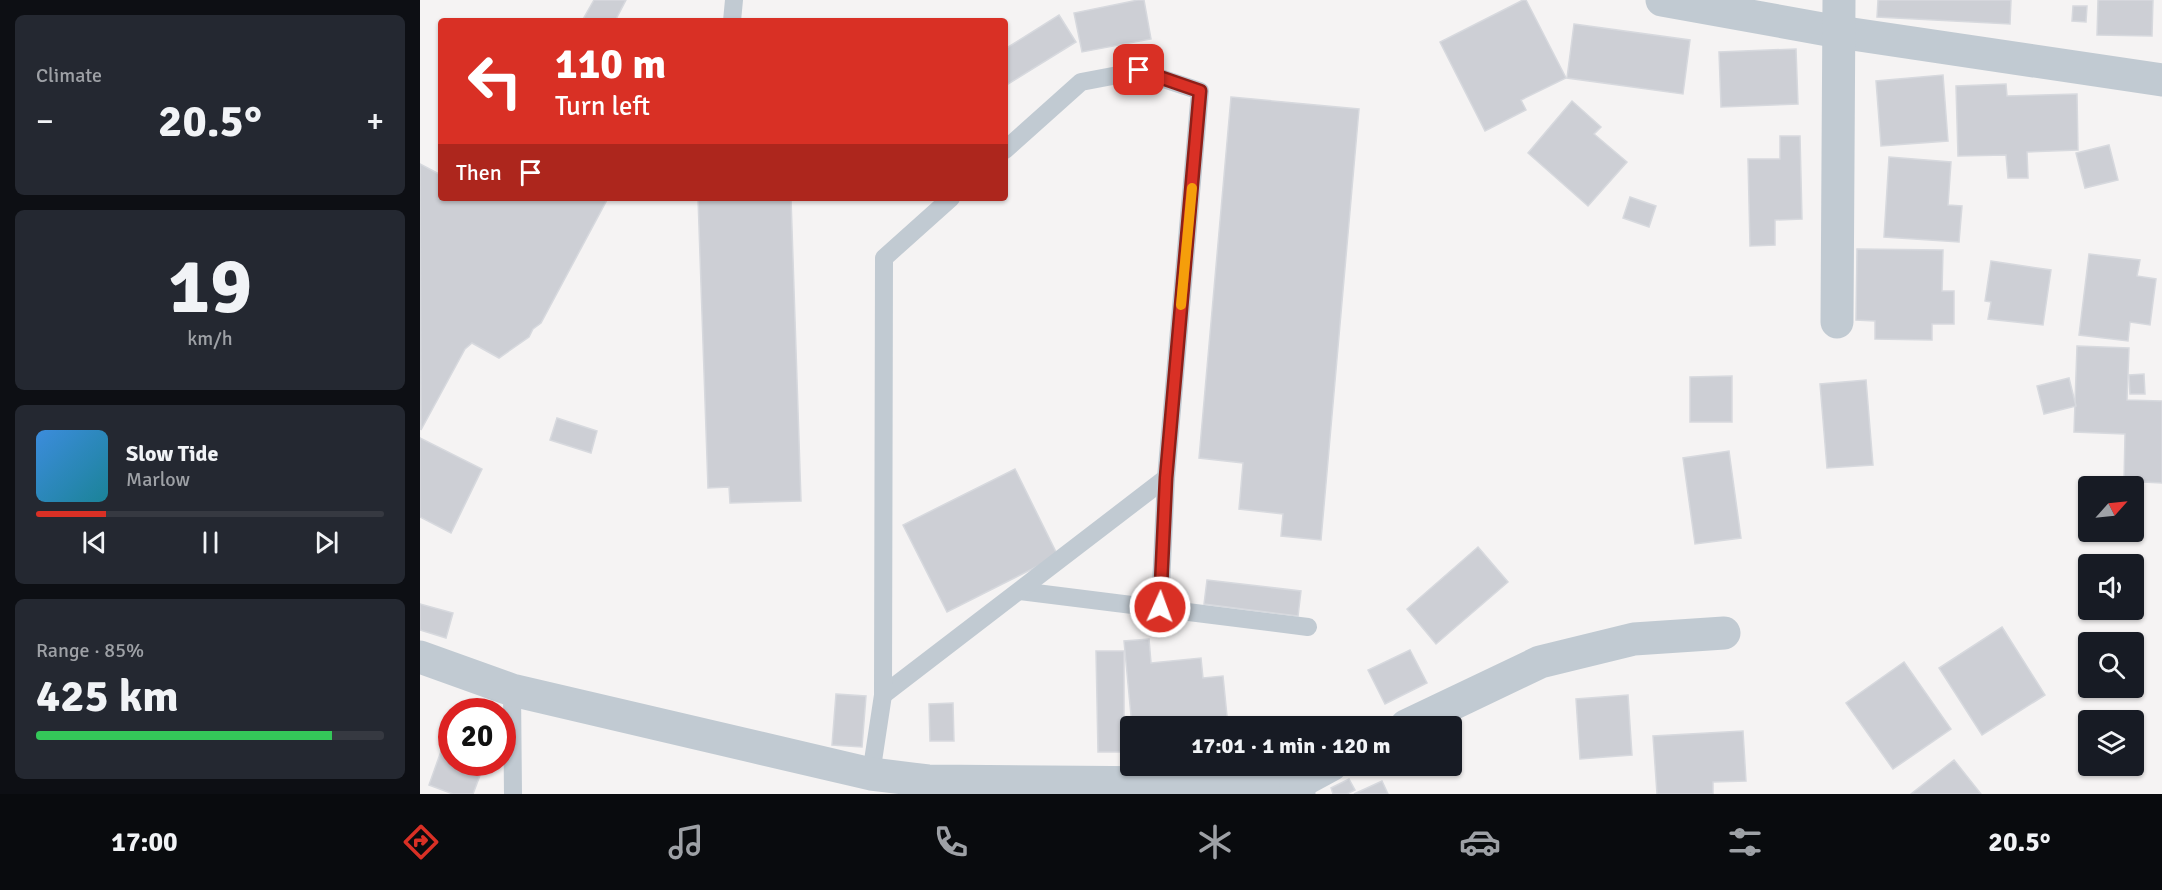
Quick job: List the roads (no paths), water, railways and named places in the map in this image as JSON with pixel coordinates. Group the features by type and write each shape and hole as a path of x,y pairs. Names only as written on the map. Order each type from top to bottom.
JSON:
{"street":[{"path":"1662,0 1839,32 2162,80"},
{"path":"1836,322 1839,0"},
{"path":"1427,716 1540,662 1634,639 1724,633"},
{"path":"420,657 512,690 870,774 928,781 1298,789 1316,776"}],"lane":[{"path":"732,18 734,0"},
{"path":"1008,147 1082,82 1139,70 1200,91 1166,478 1160,607"},
{"path":"870,774 884,695 884,258 948,201"},
{"path":"884,695 1166,478"},
{"path":"1020,591 1308,627"},
{"path":"512,690 513,794"}]}
